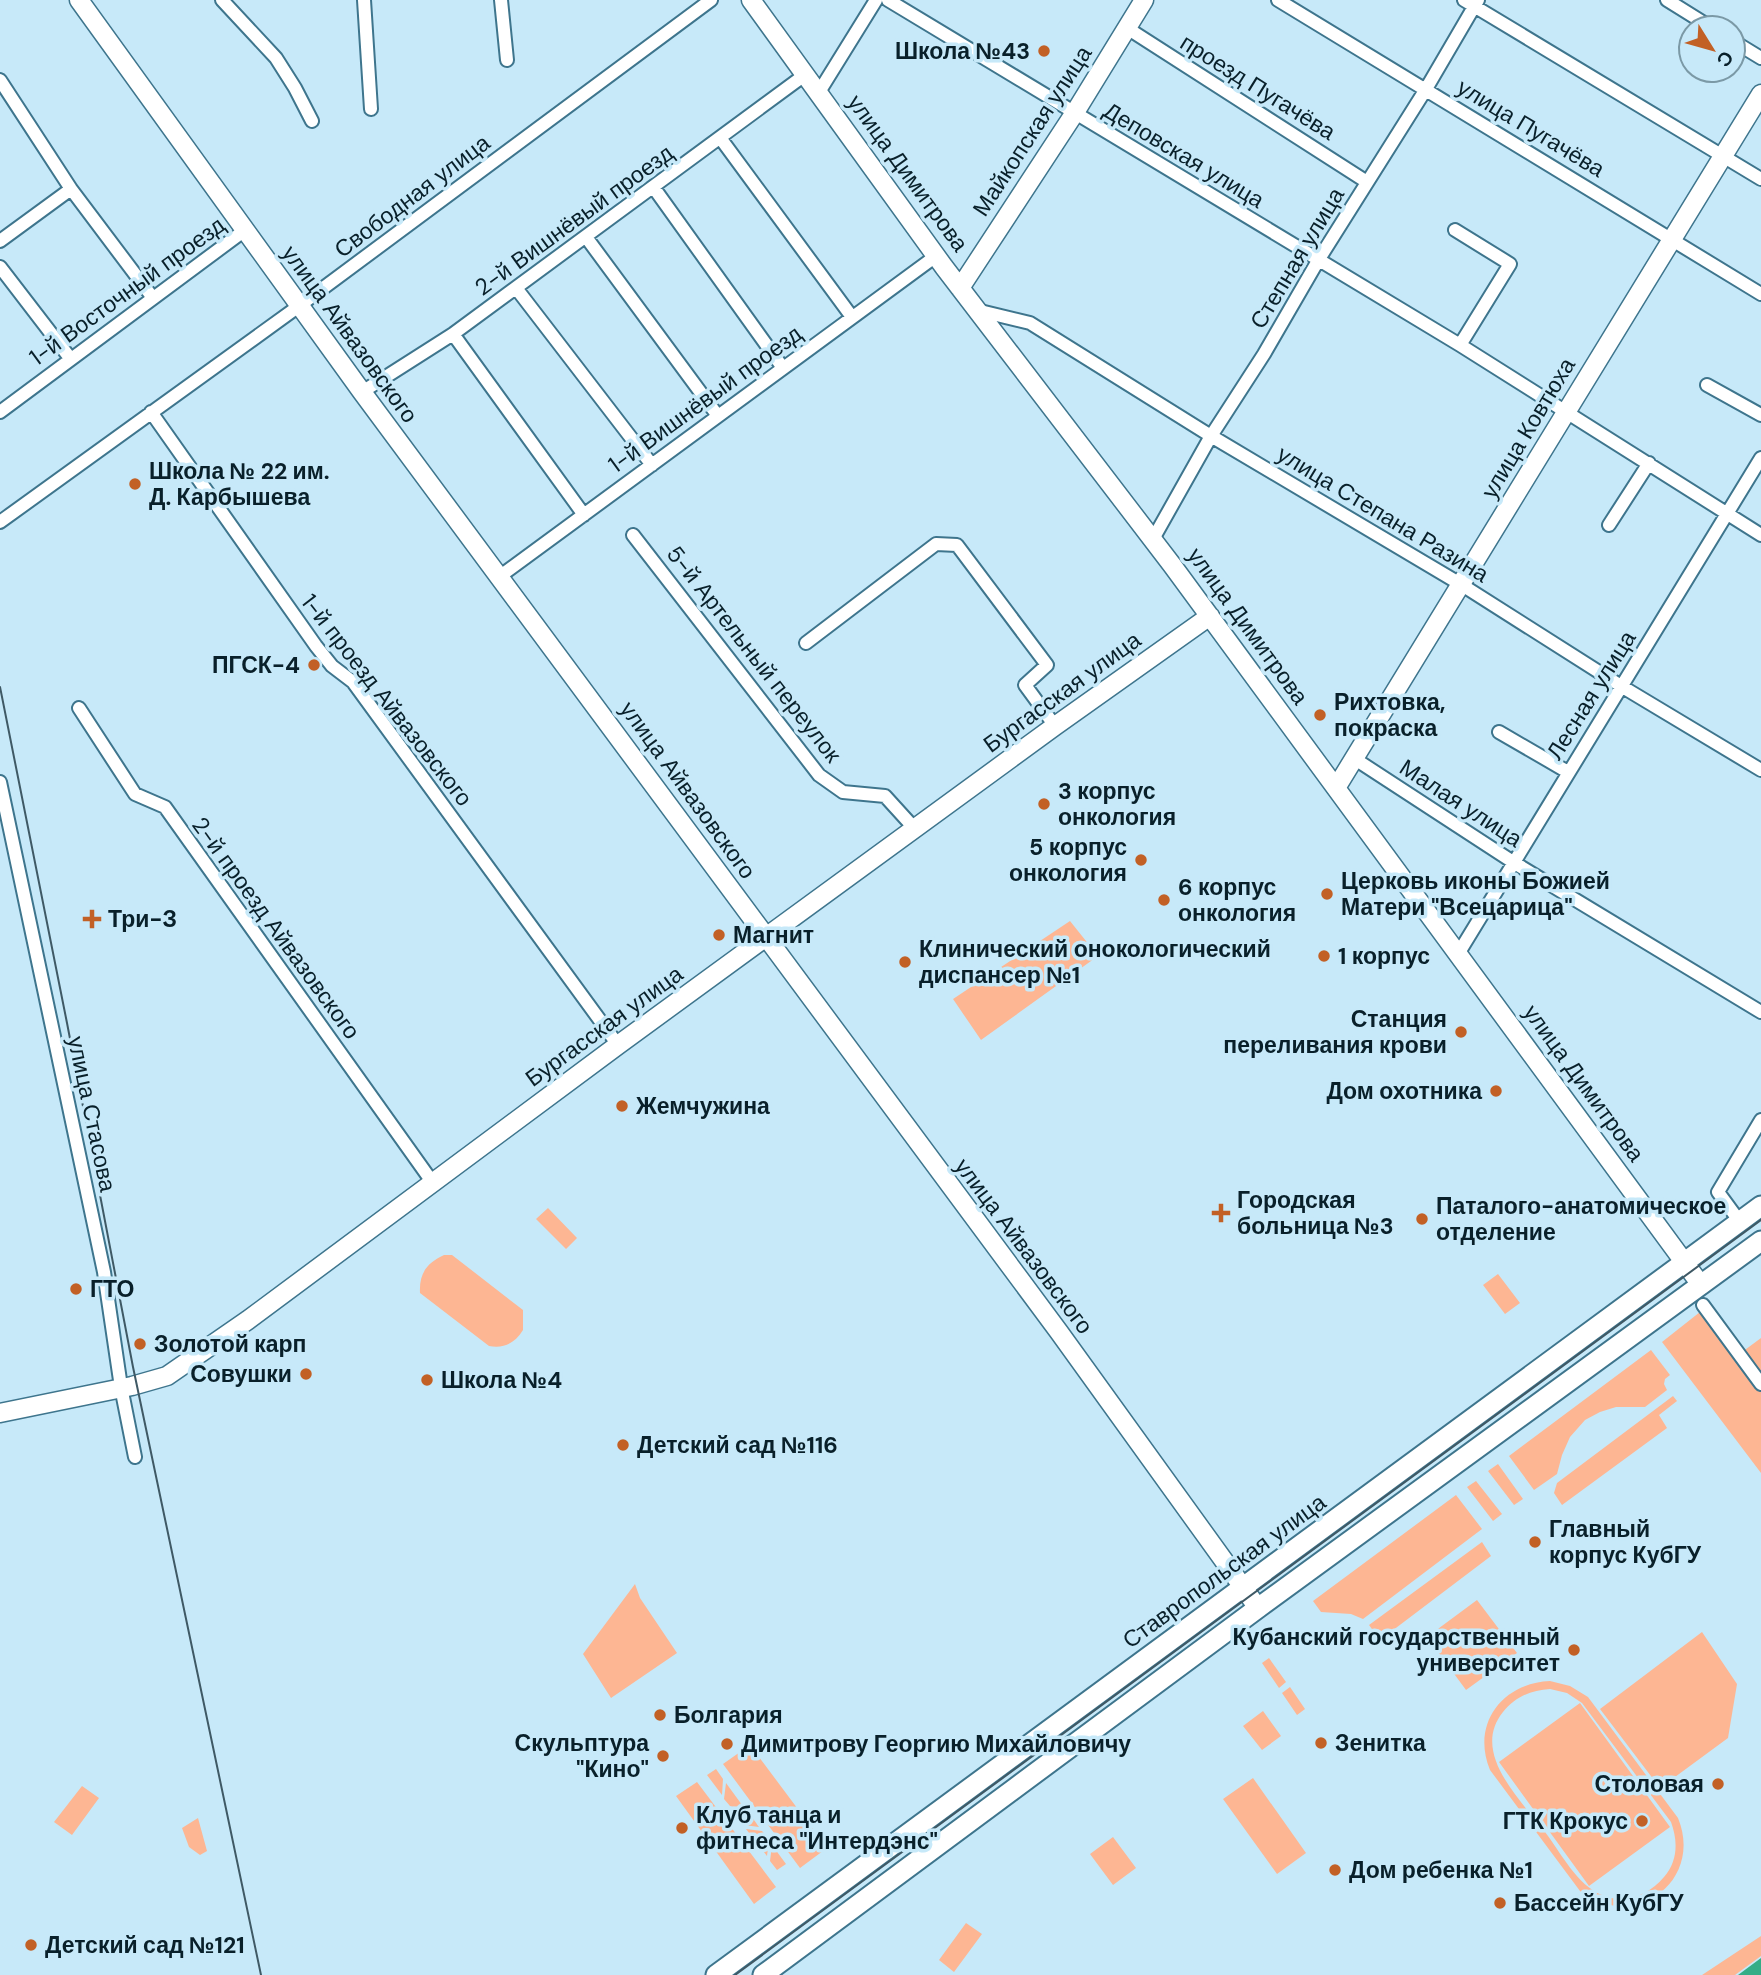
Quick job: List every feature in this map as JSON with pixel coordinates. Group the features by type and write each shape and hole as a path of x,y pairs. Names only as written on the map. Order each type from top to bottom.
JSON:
{"main road":[{"name":"Ставропольская улица","path":"716,1975 1761,1206"},
{"path":"763,1975 1258,1608 1761,1241"}],"street":[{"name":"улица Айвазовского","path":"79,0 362,392 1059,1332 1258,1608"},
{"path":"364,0 371,109"},
{"path":"501,0 507,60"},
{"name":"Свободная улица","path":"0,522 299,306 711,0"},
{"name":"улица Димитрова","path":"751,0 936,256 1153,539 1701,1284"},
{"path":"819,92 876,0"},
{"name":"Деповская улица","path":"888,0 1460,345 1761,535"},
{"name":"Майкопская улица","path":"960,288 1074,114 1144,0"},
{"name":"улица Пугачёва","path":"1278,0 1761,294"},
{"path":"1667,0 1690,14"},
{"path":"227,2 275,58 312,121"},
{"path":"1472,2 1761,179"},
{"name":"Степная улица","path":"1153,539 1211,436 1426,89 1472,2"},
{"name":"проезд Пугачёва","path":"1127,29 1367,182"},
{"name":"2-й Вишнёвый проезд","path":"362,392 453,334 806,74"},
{"path":"0,80 71,189 153,298"},
{"name":"улица Ковтюха","path":"1336,788 1761,94"},
{"path":"721,139 852,317"},
{"path":"654,188 783,368"},
{"path":"0,241 71,189"},
{"name":"1-й Восточный проезд","path":"0,412 245,230"},
{"path":"1455,230 1510,264 1460,345"},
{"path":"586,237 718,416"},
{"name":"1-й Вишнёвый проезд","path":"499,577 936,256"},
{"path":"0,267 70,358"},
{"path":"516,288 652,465"},
{"name":"улица Степана Разина","path":"976,310 1030,323 1761,770"},
{"path":"453,334 584,515"},
{"path":"1707,385 1761,415"},
{"name":"1-й проезд Айвазовского","path":"151,412 316,646 332,666 353,682 618,1045"},
{"name":"Лесная улица","path":"1458,954 1761,458"},
{"path":"1609,525 1649,463"},
{"name":"5-й Артельный переулок","path":"633,535 820,775 843,792 885,796 915,829"},
{"path":"806,643 936,544 957,545 1047,665 1025,685 1055,726"},
{"name":"Бургасская улица","path":"0,1412 167,1376 1055,726 1210,616"},
{"name":"2-й проезд Айвазовского","path":"79,708 135,794 164,807 433,1183"},
{"path":"1499,732 1568,772"},
{"name":"Малая улица","path":"1355,759 1513,862 1761,1012"},
{"name":"улица Стасова","path":"0,782 104,1272 121,1387 135,1457"},
{"path":"1740,1222 1718,1192 1761,1120"},
{"path":"1703,1305 1761,1384"}],"shaded area":[{"path":"1070,921 1098,956 981,1040 953,999"},
{"path":"548,1208 577,1238 566,1249 536,1219"},
{"path":"444,1255 452,1255 523,1310 523,1330 513,1342 500,1347 489,1346 420,1293 425,1269"},
{"path":"1498,1274 1520,1303 1505,1314 1483,1285"},
{"path":"1700,1312 1734,1358 1761,1338 1761,1473 1662,1342"},
{"path":"1651,1350 1670,1375 1664,1384 1667,1390 1645,1407 1616,1407 1585,1420 1570,1437 1557,1474 1534,1490 1509,1456"},
{"path":"1673,1396 1677,1401 1659,1415 1667,1428 1562,1505 1554,1493 1557,1483"},
{"path":"1498,1464 1523,1499 1514,1505 1488,1471"},
{"path":"1476,1481 1502,1514 1493,1521 1467,1487"},
{"path":"1456,1495 1482,1529 1363,1619 1351,1614 1321,1612 1313,1601"},
{"path":"1482,1542 1491,1556 1380,1640 1369,1625"},
{"path":"635,1584 640,1598 677,1653 611,1698 583,1654"},
{"path":"1477,1600 1517,1653 1466,1690 1427,1637"},
{"path":"1702,1632 1737,1684 1728,1738 1660,1788 1600,1709"},
{"path":"1269,1658 1286,1682 1279,1688 1262,1663"},
{"path":"1550,1681 1570,1686 1588,1697 1678,1818 1683,1841 1681,1862 1673,1880 1659,1894 1642,1903 1622,1906 1601,1903 1580,1891 1490,1770 1485,1753 1488,1722 1505,1698 1518,1689","holes":["1550,1689 1567,1693 1582,1703 1671,1822 1676,1844 1669,1871 1651,1889 1636,1896 1610,1898 1585,1884 1512,1791 1495,1760 1492,1744 1494,1728 1508,1707 1518,1698 1536,1691"]},
{"path":"1290,1687 1305,1709 1297,1715 1282,1693"},
{"path":"1580,1703 1670,1827 1589,1886 1499,1762"},
{"path":"1263,1711 1281,1736 1262,1750 1243,1726"},
{"path":"750,1745 827,1848 800,1868 723,1764"},
{"path":"716,1769 723,1779 722,1795 707,1775"},
{"path":"1253,1778 1306,1853 1277,1874 1223,1799"},
{"path":"697,1782 776,1887 754,1904 676,1796"},
{"path":"726,1783 745,1809 730,1806 724,1799"},
{"path":"82,1786 99,1798 72,1835 54,1822"},
{"path":"733,1810 749,1813 759,1827 744,1825"},
{"path":"198,1818 207,1851 200,1855 189,1847 182,1828"},
{"path":"746,1829 762,1831 769,1839 767,1856"},
{"path":"1113,1837 1136,1868 1113,1885 1090,1854"},
{"path":"772,1845 786,1864 777,1870 770,1861"},
{"path":"966,1923 982,1934 954,1972 939,1960"},
{"path":"1761,1936 1761,1956 1735,1975 1702,1975"},
{"path":"1761,1958 1761,1975 1738,1975"}],"tram line":[{"path":"0,687 133,1367 261,1975"},
{"path":"735,1975 1761,1220"}],"place":[{"name":"Школа №43","path":"1044,51"},
{"name":"Школа № 22 им. Д. Карбышева","path":"135,484"},
{"name":"ПГСК-4","path":"314,665"},
{"name":"Рихтовка, покраска","path":"1320,715"},
{"name":"3 корпус онкология","path":"1044,804"},
{"name":"5 корпус онкология","path":"1141,860"},
{"name":"Церковь иконы Божией Матери \"Всецарица\"","path":"1327,894"},
{"name":"6 корпус онкология","path":"1164,900"},
{"name":"Три-З","path":"92,919"},
{"name":"Магнит","path":"719,935"},
{"name":"1 корпус","path":"1324,956"},
{"name":"Клинический онокологический диспансер №1","path":"905,962"},
{"name":"Станция переливания крови","path":"1461,1032"},
{"name":"Дом охотника","path":"1496,1091"},
{"name":"Жемчужина","path":"622,1106"},
{"name":"Городская больница №3","path":"1221,1213"},
{"name":"Паталого-анатомическое отделение","path":"1422,1219"},
{"name":"ГТО","path":"76,1289"},
{"name":"Золотой карп","path":"140,1344"},
{"name":"Совушки","path":"306,1374"},
{"name":"Школа №4","path":"427,1380"},
{"name":"Детский сад №116","path":"623,1445"},
{"name":"Главный корпус КубГУ","path":"1535,1542"},
{"name":"Кубанский государственный университет","path":"1574,1650"},
{"name":"Болгария","path":"660,1715"},
{"name":"Зенитка","path":"1321,1743"},
{"name":"Димитрову Георгию Михайловичу","path":"727,1744"},
{"name":"Скульптура \"Кино\"","path":"663,1756"},
{"name":"Столовая","path":"1718,1784"},
{"name":"ГТК Крокус","path":"1642,1821"},
{"name":"Клуб танца и фитнеса \"Интердэнс\"","path":"682,1828"},
{"name":"Дом ребенка №1","path":"1335,1870"},
{"name":"Бассейн КубГУ","path":"1500,1903"},
{"name":"Детский сад №121","path":"31,1945"}]}
